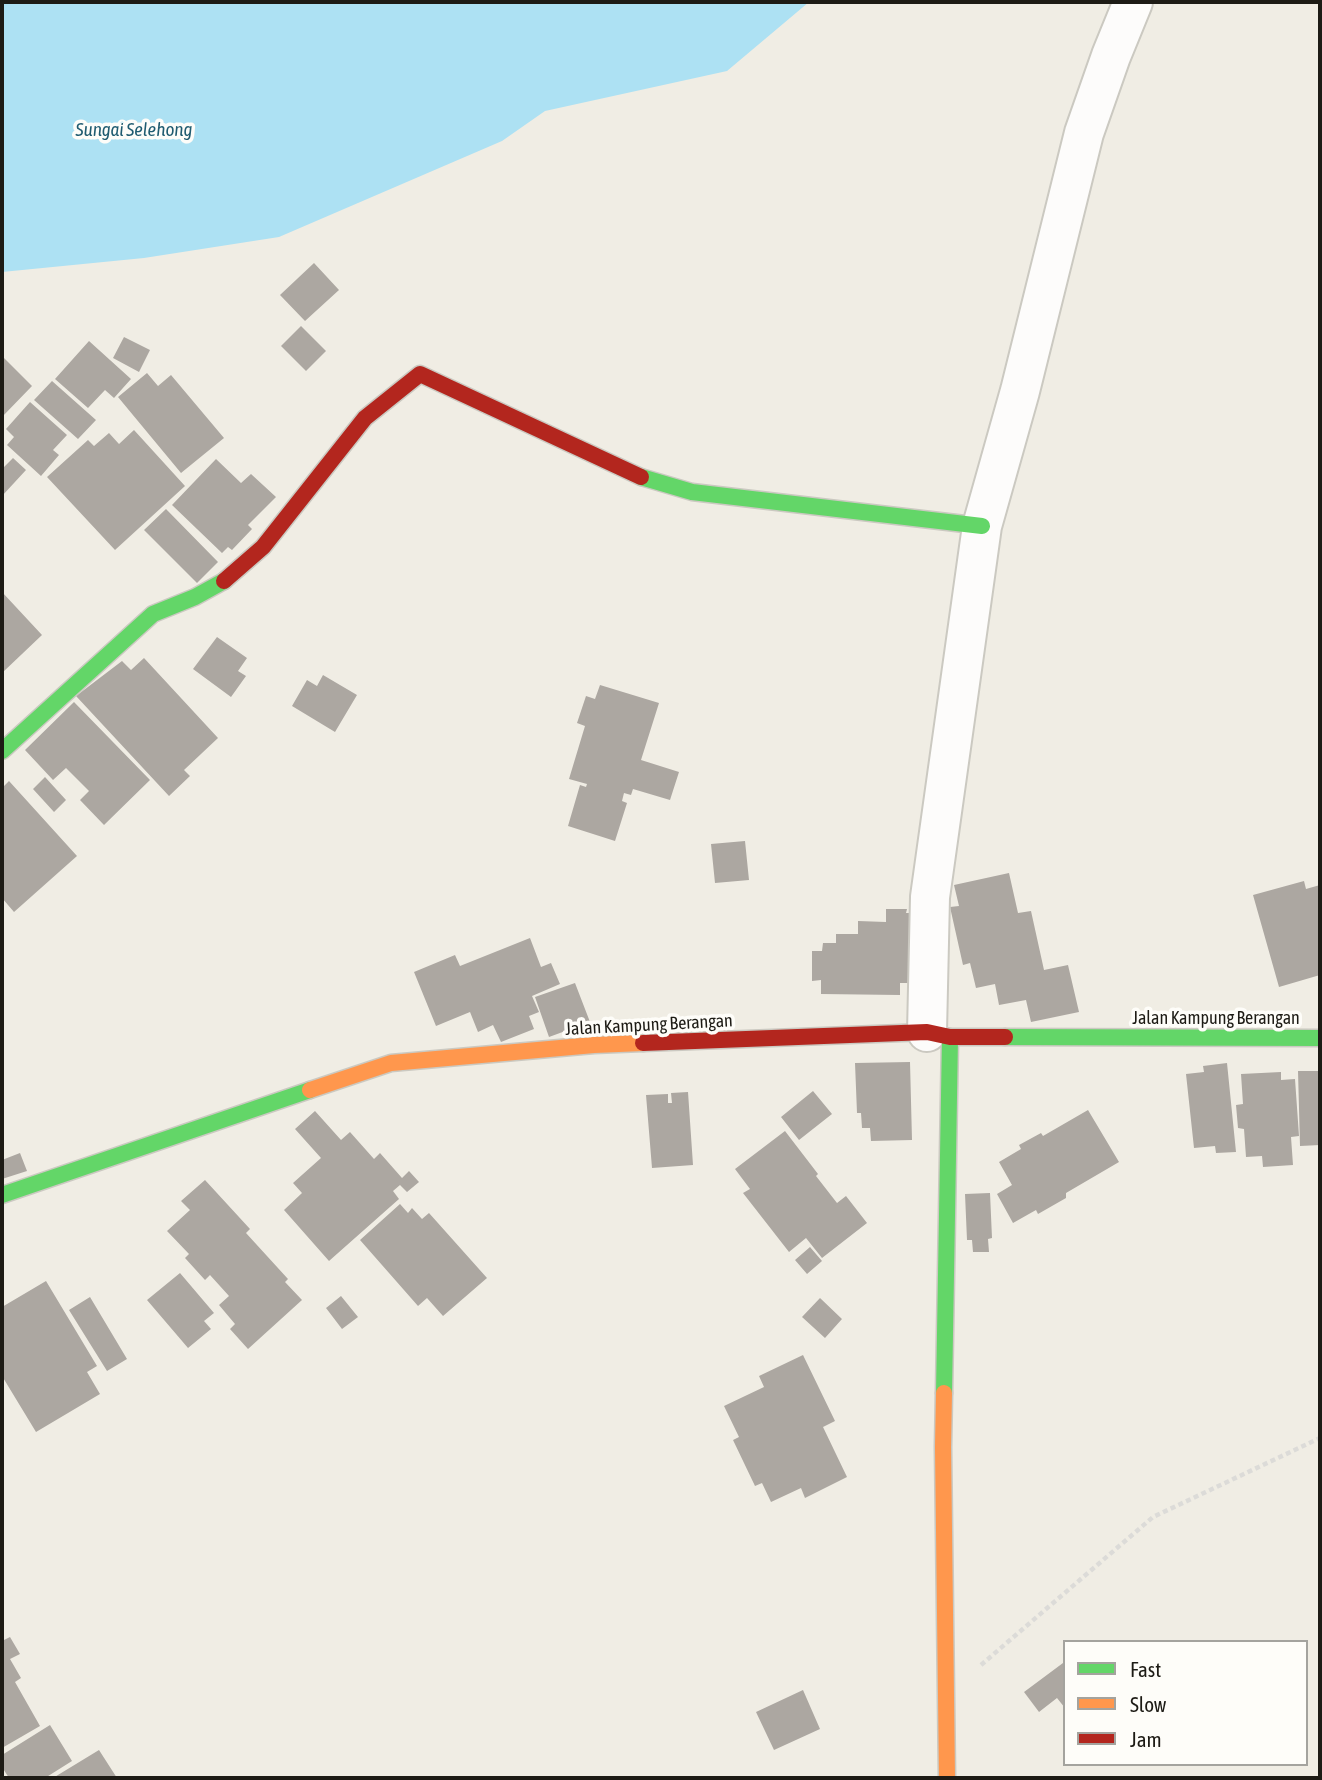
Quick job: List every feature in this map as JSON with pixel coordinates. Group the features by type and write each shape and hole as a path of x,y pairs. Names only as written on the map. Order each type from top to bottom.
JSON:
{"street":[{"path":"947,1778 938,1035 930,897 982,526 1020,391 1084,133 1133,2"},
{"path":"2,749 153,614 223,582 263,547 365,418 420,374 647,480 692,492 982,526"},
{"name":"Jalan Kampung Berangan","path":"2,1195 391,1063 594,1045 938,1035 1320,1038"}],"path":[{"path":"946,1695 1153,1517 1320,1438"}],"water":[{"name":"Sungai Selehong","path":"2,2 809,2 727,71 545,111 502,141 279,237 144,258 2,272"}],"building":[{"path":"314,263 339,290 305,321 280,295"},
{"path":"301,326 326,351 306,371 281,346"},
{"path":"124,337 150,350 139,372 113,358"},
{"path":"89,341 131,379 114,398 105,390 88,408 55,379"},
{"path":"2,356 32,386 2,417"},
{"path":"147,373 158,386 171,375 224,438 181,473 118,397"},
{"path":"52,381 96,420 78,439 34,400"},
{"path":"30,402 67,435 53,450 59,455 41,476 7,445 14,437 6,429"},
{"path":"134,430 185,486 115,550 47,477 88,440 94,446 109,433 119,444"},
{"path":"13,458 26,470 2,496 2,469"},
{"path":"216,459 241,483 251,474 276,497 248,525 252,529 232,550 228,547 222,553 172,505"},
{"path":"166,509 218,562 197,583 144,530"},
{"path":"2,592 42,635 2,673"},
{"path":"217,637 247,658 238,671 246,676 231,697 193,669"},
{"path":"144,658 218,738 184,770 190,776 169,796 76,696 122,661 131,670"},
{"path":"323,675 357,695 335,732 292,706 307,680 317,686"},
{"path":"600,685 659,703 641,760 679,772 670,800 633,789 631,795 624,793 622,801 627,803 615,841 568,826 580,785 586,787 587,784 569,779 585,726 577,723 586,696 595,699"},
{"path":"74,702 150,780 104,825 80,800 89,791 66,768 53,780 25,750"},
{"path":"45,777 66,800 54,812 33,789"},
{"path":"9,781 77,856 14,912 2,898 2,788"},
{"path":"745,841 749,880 715,883 711,844"},
{"path":"1009,873 1018,913 1031,911 1044,970 1068,965 1079,1012 1031,1022 1026,1000 999,1005 995,984 976,988 970,963 963,965 950,907 959,906 954,885"},
{"path":"1304,881 1306,889 1320,885 1320,975 1279,987 1253,895"},
{"path":"886,909 907,909 906,913 912,913 912,983 900,983 900,995 821,994 821,980 812,981 812,951 822,951 823,943 836,943 836,934 858,934 858,921 886,922"},
{"path":"530,938 541,967 551,963 560,984 532,996 539,1012 529,1016 534,1029 501,1042 493,1025 478,1032 470,1012 436,1026 414,972 455,955 460,966"},
{"path":"575,983 590,1022 549,1037 535,997"},
{"path":"910,1062 912,1140 871,1141 870,1128 862,1128 861,1113 857,1113 855,1063"},
{"path":"1227,1063 1236,1152 1216,1153 1215,1146 1194,1148 1186,1074 1204,1072 1203,1066"},
{"path":"1298,1071 1320,1071 1320,1145 1300,1146"},
{"path":"1281,1072 1281,1080 1295,1079 1299,1136 1291,1137 1293,1165 1263,1167 1262,1156 1246,1157 1244,1129 1238,1128 1236,1105 1243,1104 1241,1074"},
{"path":"813,1091 832,1114 799,1140 781,1117"},
{"path":"688,1092 693,1165 652,1168 646,1095 668,1094 668,1103 672,1103 671,1093"},
{"path":"1088,1110 1119,1162 1066,1193 1066,1198 1038,1214 1036,1210 1013,1223 997,1194 1012,1185 999,1162 1021,1149 1019,1145 1041,1133 1043,1136"},
{"path":"315,1111 341,1140 350,1132 374,1159 380,1153 402,1178 409,1171 419,1182 407,1192 400,1185 393,1191 399,1199 329,1261 284,1210 302,1193 293,1183 321,1158 295,1129"},
{"path":"785,1131 837,1203 846,1196 867,1223 822,1258 806,1238 789,1252 743,1193 750,1189 735,1169"},
{"path":"20,1153 27,1171 2,1179 2,1160"},
{"path":"205,1180 250,1229 246,1233 288,1279 285,1282 302,1300 248,1349 230,1329 235,1324 219,1305 229,1296 210,1275 205,1280 185,1258 189,1254 167,1231 190,1210 181,1201"},
{"path":"990,1193 992,1238 988,1239 989,1252 973,1252 972,1240 967,1240 965,1194"},
{"path":"400,1204 408,1213 412,1208 422,1219 429,1213 487,1278 443,1316 427,1298 418,1306 360,1240"},
{"path":"810,1247 822,1261 807,1274 795,1260"},
{"path":"180,1273 214,1313 204,1321 211,1329 188,1348 147,1300"},
{"path":"46,1281 97,1366 87,1372 100,1394 36,1432 2,1376 2,1307"},
{"path":"341,1296 358,1317 342,1329 326,1308"},
{"path":"90,1297 127,1359 107,1371 69,1310"},
{"path":"820,1298 842,1319 825,1338 802,1317"},
{"path":"803,1355 835,1421 823,1427 847,1477 805,1498 801,1488 771,1502 762,1483 755,1486 733,1440 739,1437 724,1406 764,1387 759,1376"},
{"path":"10,1637 20,1654 10,1659 21,1678 15,1682 40,1726 2,1748 2,1641"},
{"path":"1063,1663 1063,1706 1057,1698 1039,1712 1024,1692"},
{"path":"803,1690 820,1729 774,1750 756,1712"},
{"path":"50,1725 72,1761 45,1778 9,1778 2,1767 2,1755"},
{"path":"99,1750 117,1778 53,1778"}],"traffic: fast":[{"path":"641,477 692,492 982,526"},
{"path":"2,751 153,614 195,597 224,581"},
{"path":"944,1393 950,1037"},
{"path":"1005,1037 1320,1038"},
{"path":"2,1195 310,1090"}],"traffic: slow":[{"path":"310,1090 391,1063 643,1043"},
{"path":"944,1393 947,1778"}],"traffic: jam":[{"path":"224,581 263,547 365,418 420,374 641,477"},
{"path":"643,1043 927,1032 950,1037 1005,1037"}]}
